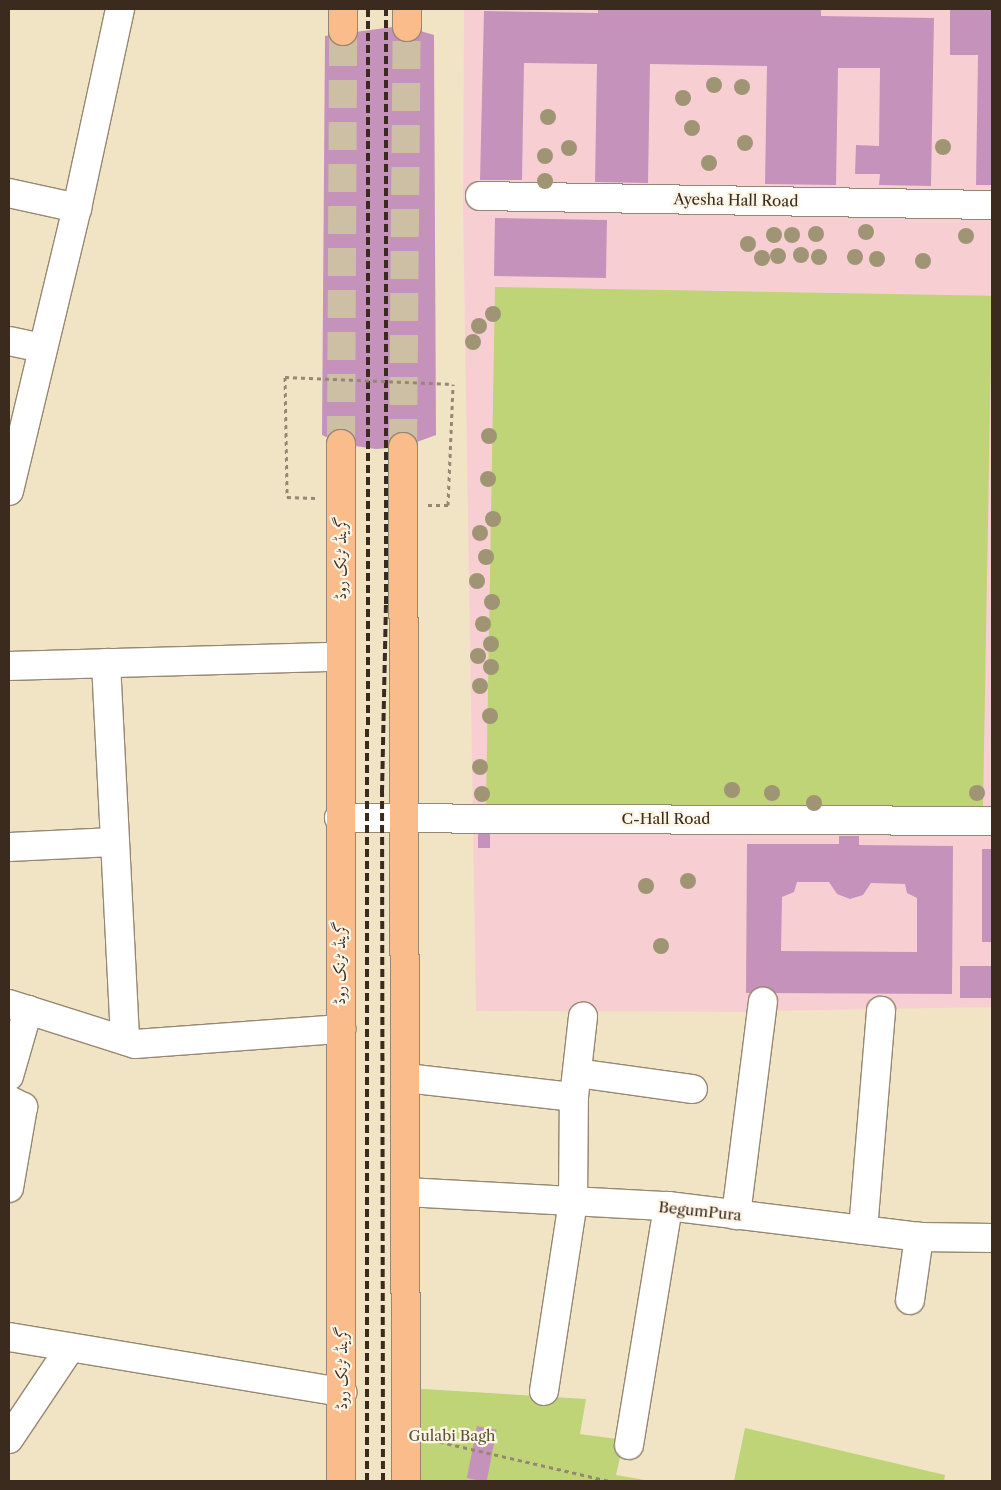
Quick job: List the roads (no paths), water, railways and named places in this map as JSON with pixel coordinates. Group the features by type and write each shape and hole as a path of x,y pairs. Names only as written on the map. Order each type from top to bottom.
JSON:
{"main road":[{"name":"گرینڈ ٹرنک روڈ","path":"340,1481 342,1392 339,818 342,444"},
{"path":"403,447 402,818 406,1078 406,1481"}],"street":[{"path":"9,491 14,442 42,348 77,208 120,9"},
{"path":"9,193 77,208"},
{"name":"Ayesha Hall Road","path":"480,196 992,205"},
{"path":"9,341 42,348"},
{"path":"9,666 340,658"},
{"path":"106,664 125,1041"},
{"name":"C-Hall Road","path":"339,818 992,821"},
{"path":"9,847 115,842"},
{"path":"736,1215 763,1002"},
{"path":"9,1076 18,1007 135,1044 341,1029"},
{"path":"863,1230 881,1011"},
{"path":"544,1391 573,1202 576,1085 583,1016"},
{"path":"406,1078 693,1089"},
{"path":"9,1100 23,1107 14,1127 9,1188"},
{"name":"BegumPura","path":"406,1192 668,1206 919,1237 992,1238"},
{"path":"629,1445 668,1206"},
{"path":"910,1300 919,1237"},
{"path":"9,1337 342,1392"},
{"path":"9,1440 70,1348"}],"tunnel":[{"path":"403,447 407,27"},
{"path":"341,444 343,31"}],"railway":[{"path":"367,1481 368,9"},
{"path":"383,1481 382,793 386,604 386,9"}],"park label":[{"name":"Gulabi Bagh","path":"452,1436"}]}
